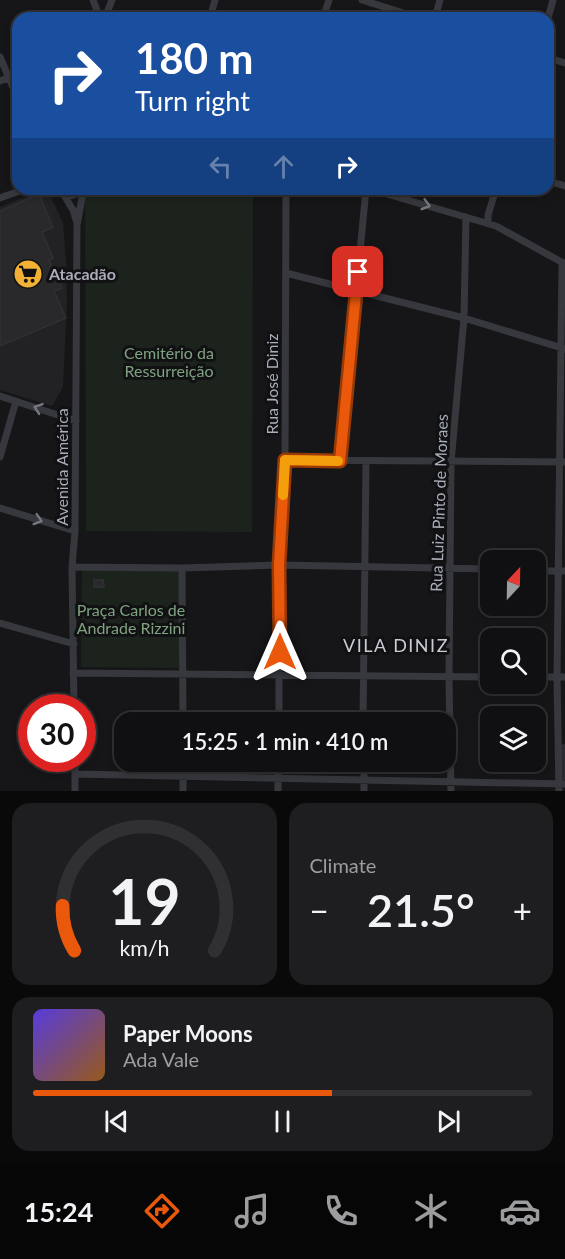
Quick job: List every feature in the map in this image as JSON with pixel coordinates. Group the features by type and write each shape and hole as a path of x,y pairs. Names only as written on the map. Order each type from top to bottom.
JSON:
{"street":[{"path":"362,0 377,2 403,12"},
{"path":"0,57 12,85"},
{"path":"0,81 12,77"},
{"path":"64,195 73,195"},
{"name":"Avenida América","path":"64,195 77,225"},
{"name":"Avenida América","path":"74,694 72,567 75,531 77,225 82,195"},
{"name":"Rua José Diniz","path":"279,712 279,565 285,460 286,195"},
{"path":"340,461 367,195"},
{"path":"75,791 75,774 452,782 561,787 563,263 496,225 397,195"},
{"path":"488,223 494,195"},
{"name":"Rua Luiz Pinto de Moraes","path":"451,791 449,676 451,462 464,318 466,217"},
{"path":"286,273 464,318 563,348"},
{"path":"0,396 76,421"},
{"path":"0,457 16,401"},
{"path":"285,460 562,462"},
{"path":"363,712 366,462"},
{"path":"0,508 75,531"},
{"path":"72,567 182,568 279,565 480,569"},
{"path":"182,568 183,712"},
{"path":"546,571 561,572"},
{"path":"0,623 74,644"},
{"path":"73,673 480,677"},
{"path":"183,772 183,791"},
{"path":"278,772 278,791"},
{"path":"364,772 364,791"}],"shaded area":[{"path":"29,195 50,195 63,223 67,299 63,387 52,406 0,390 0,207"}],"green space":[{"name":"Cemitério da Ressurreição","path":"85,195 253,195 252,532 86,531"},
{"name":"Praça Carlos de Andrade Rizzini","path":"82,570 180,571 179,668 81,667"}],"building":[{"name":"Atacadão","path":"39,195 53,227 42,232 53,258 49,260 62,288 54,291 66,318 0,346 0,211"},
{"path":"94,580 103,580 104,587 94,587"},
{"path":"562,745 565,745 565,779 561,779"}],"slow traffic":[{"path":"283,495 285,460 338,461"}],"place":[{"name":"Atacadão","path":"28,274"}],"district":[{"name":"VILA DINIZ","path":"396,646"}],"route":[{"path":"280,652 279,565 285,460 340,461 358,272"}]}
